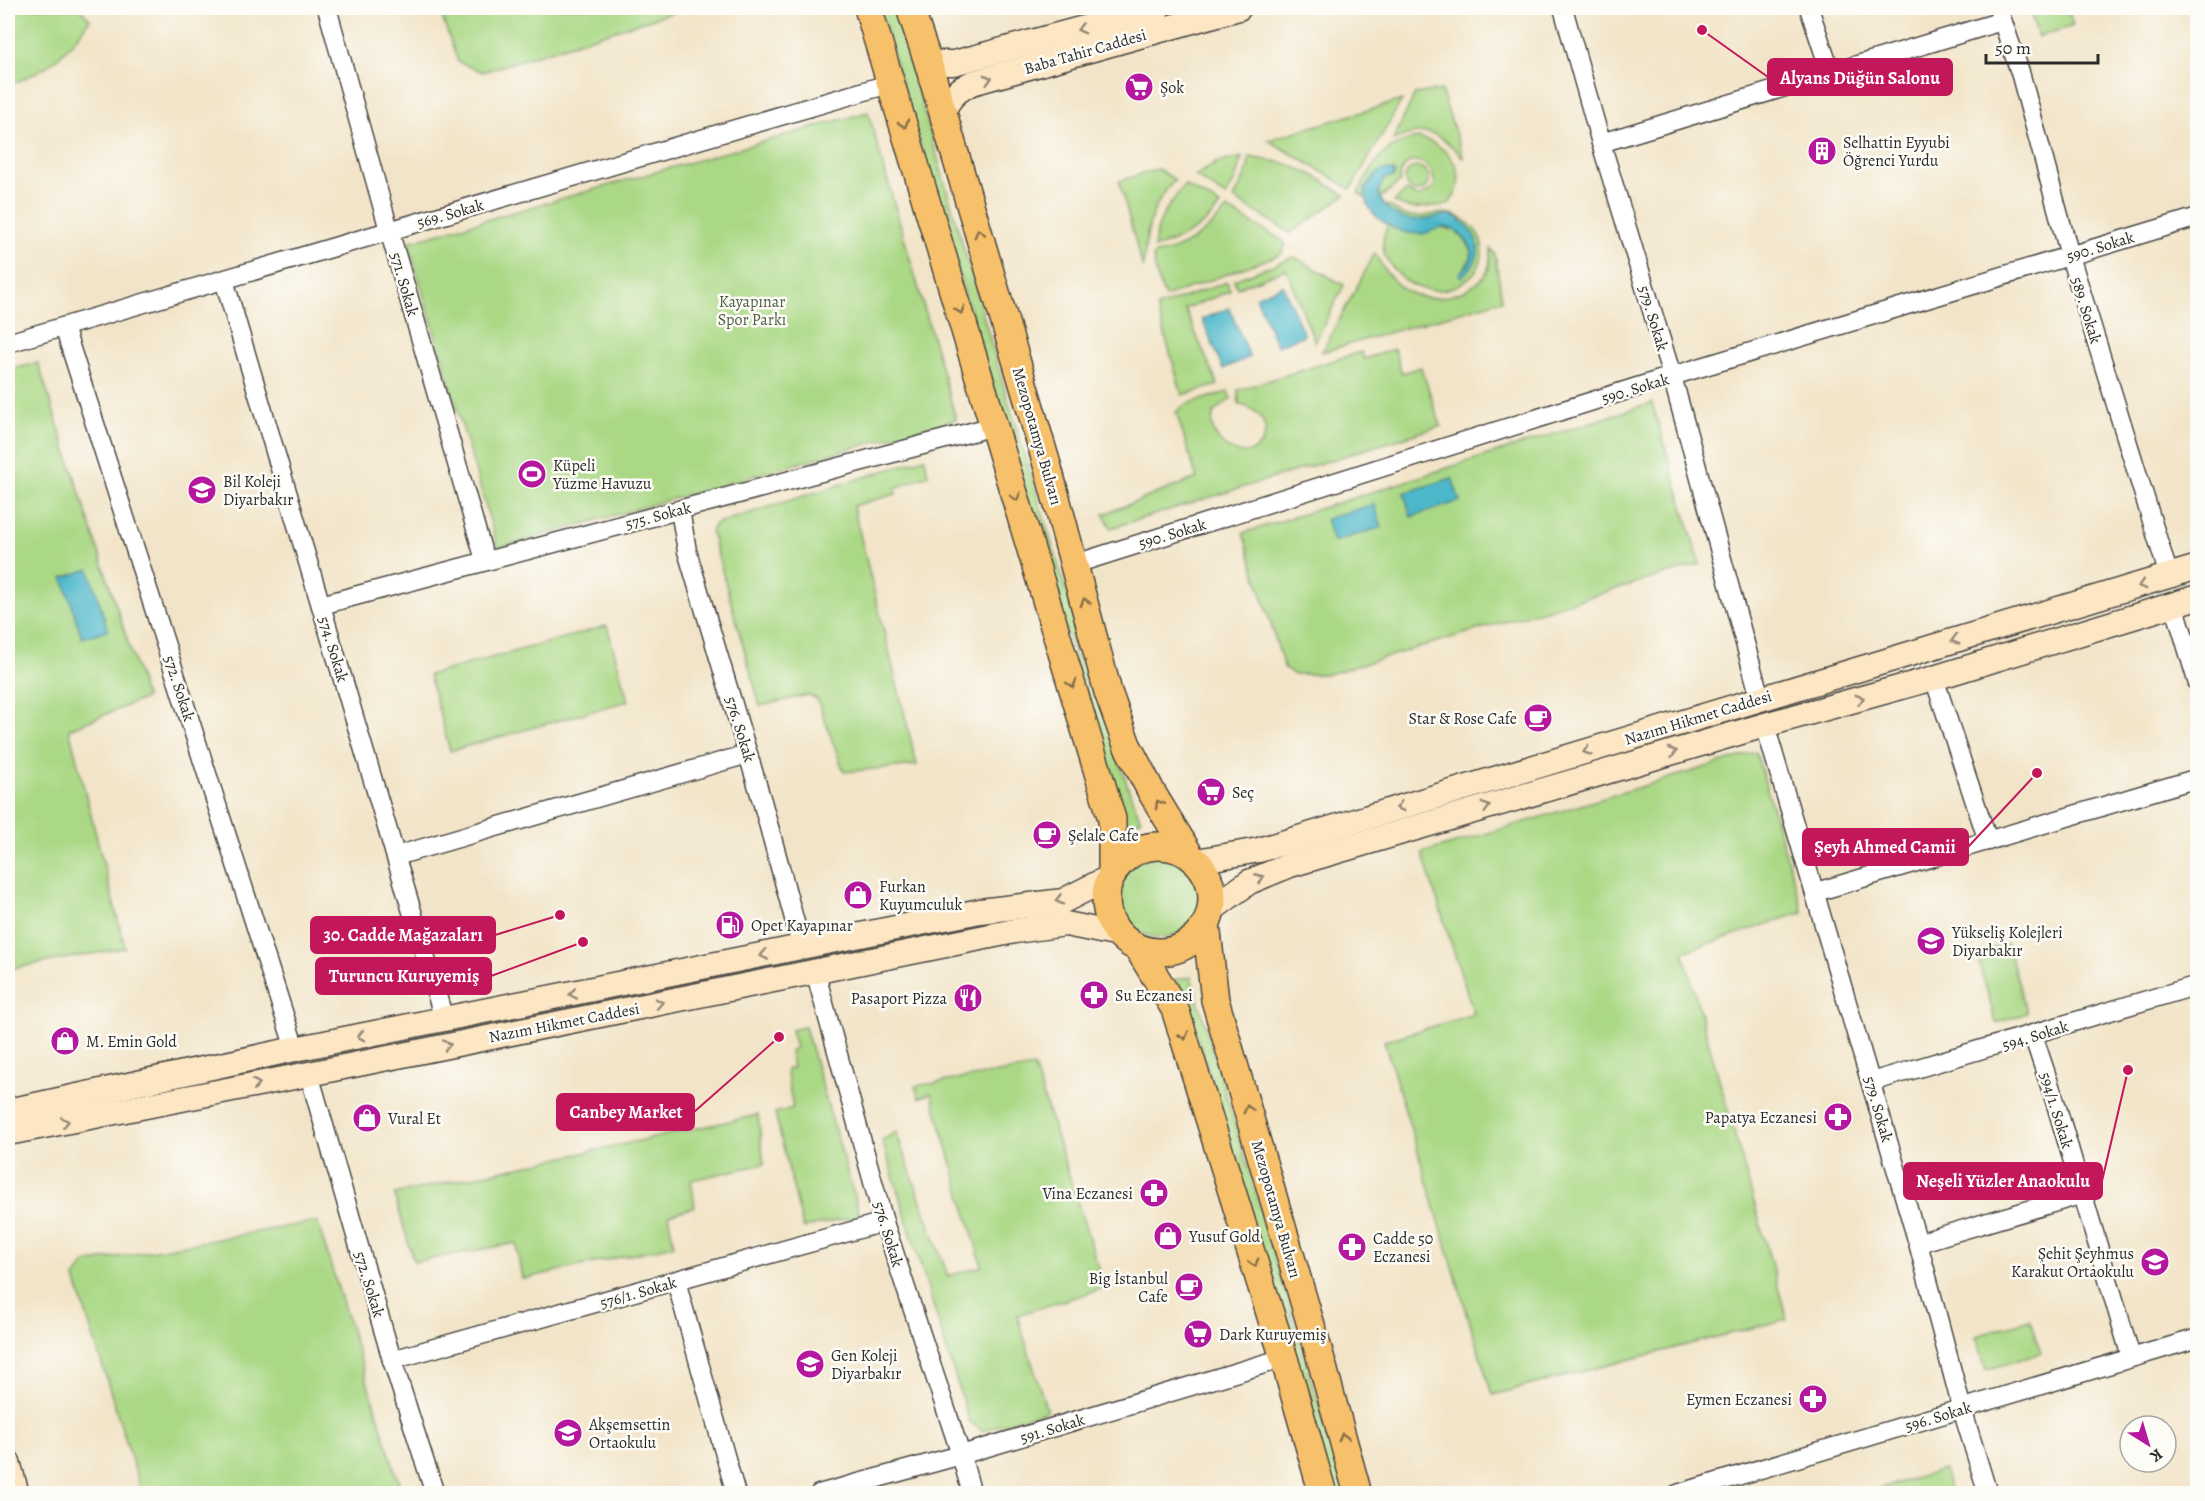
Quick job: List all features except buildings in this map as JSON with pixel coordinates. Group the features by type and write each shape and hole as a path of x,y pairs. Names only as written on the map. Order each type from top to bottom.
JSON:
{"main road":[{"path":"868,8 1112,819 1112,876 1106,896 1107,907 1114,926 1129,941 1175,1010 1284,1358 1323,1494"},
{"name":"Mezopotamya Bulvarı","path":"910,8 943,111 1075,564 1108,692 1127,745 1152,793 1193,858"},
{"name":"Baba Tahir Caddesi","path":"927,59 938,63 954,63 1158,8"},
{"name":"Baba Tahir Caddesi","path":"943,111 950,97 959,89 972,84 1239,8"},
{"name":"Nazım Hikmet Caddesi","path":"1193,858 1259,850 2198,567"},
{"name":"Nazım Hikmet Caddesi","path":"1209,917 1249,882 1290,865 1765,725 1934,678 2198,597"},
{"path":"1112,876 1124,859 1146,847 1170,846 1193,858 1204,869 1212,889 1209,917 1194,939 1177,949 1157,952 1129,941"},
{"name":"Nazım Hikmet Caddesi","path":"8,1111 295,1049 980,911 1063,901 1112,876"},
{"name":"Mezopotamya Bulvarı","path":"1209,917 1215,1000 1318,1349 1358,1494"},
{"name":"Nazım Hikmet Caddesi","path":"8,1133 1015,932 1066,924 1129,941"},
{"path":"8,1462 16,1494"}],"street":[{"name":"571. Sokak","path":"327,8 485,560"},
{"name":"579. Sokak","path":"1563,8 1601,143 1672,376 1760,698"},
{"path":"1809,8 1831,74"},
{"path":"1601,143 1831,74 2000,14"},
{"name":"589. Sokak","path":"2000,14 2020,72 2070,256 2169,576"},
{"name":"569. Sokak","path":"8,343 892,83"},
{"name":"590. Sokak","path":"1075,564 1672,376 2198,217"},
{"name":"574. Sokak","path":"224,280 444,1019"},
{"name":"572. Sokak","path":"64,327 295,1049"},
{"name":"575. Sokak","path":"321,605 994,426"},
{"name":"576. Sokak","path":"680,510 687,551 748,754 802,948"},
{"path":"2174,604 2198,684"},
{"path":"1934,678 1989,841"},
{"name":"579. Sokak","path":"1765,725 1918,1243 1962,1409 1988,1494"},
{"path":"396,856 748,754"},
{"path":"1816,892 2198,778"},
{"name":"576. Sokak","path":"815,971 884,1222 972,1494"},
{"name":"594. Sokak","path":"1871,1082 2198,985"},
{"name":"594/1. Sokak","path":"2033,1035 2131,1357"},
{"name":"572. Sokak","path":"309,1074 392,1360 435,1494"},
{"path":"1918,1243 2083,1194"},
{"name":"576/1. Sokak","path":"392,1360 884,1222"},
{"path":"676,1281 736,1494"},
{"name":"596. Sokak","path":"1677,1494 2198,1338"},
{"name":"591. Sokak","path":"819,1494 961,1455 1284,1358"}],"green space":[{"path":"8,8 79,8 90,19 73,43 55,60 34,74 8,85"},
{"path":"439,8 686,8 483,72 458,62"},
{"path":"879,8 894,8 1006,394 1107,724 1141,820 1125,825"},
{"path":"2029,8 2068,8 2073,26 2038,37"},
{"path":"1441,90 1464,159 1440,137 1432,134 1415,133 1393,140 1415,94"},
{"path":"1402,100 1351,189 1268,140"},
{"name":"Kayapınar Spor Parkı","path":"868,112 956,419 498,548 408,242"},
{"path":"1419,138 1440,147 1455,164 1458,184 1455,195 1447,205 1408,208 1394,202 1406,191 1418,197 1431,190 1435,184 1428,167 1416,161 1404,167 1400,182 1380,198 1380,186 1393,171 1383,170 1365,189 1366,198 1358,193 1381,156 1397,145"},
{"path":"1242,157 1235,180 1226,196 1195,176 1216,163"},
{"path":"1249,157 1284,163 1313,175 1345,195 1291,233 1234,199 1248,169"},
{"path":"1417,167 1422,168 1428,174 1428,184 1422,190 1417,191 1412,190 1406,184 1405,179 1406,174 1412,168"},
{"path":"1158,169 1175,180 1159,200 1150,221 1143,269 1119,181"},
{"path":"1185,185 1220,205 1208,220 1192,232 1154,248 1164,214"},
{"path":"1388,205 1412,217 1450,213 1466,221 1479,237 1482,254 1476,269 1464,282 1447,289 1428,290 1408,282 1390,264 1385,255 1383,240 1388,225 1401,231 1442,227 1456,231 1471,250 1471,258 1460,274 1461,277 1478,250 1470,230 1454,217 1439,216 1410,221 1385,207"},
{"path":"1227,209 1282,240 1286,245 1281,254 1165,297 1157,277 1153,257 1155,254 1176,249 1195,239"},
{"path":"1491,249 1495,254 1502,300 1322,352 1375,253 1382,266 1400,286 1421,297 1433,298 1461,292 1479,281 1488,270"},
{"path":"1294,257 1344,285 1315,342 1286,269 1237,288 1234,280"},
{"path":"1227,282 1230,291 1185,309 1218,385 1182,395 1157,307"},
{"path":"1394,349 1402,373 1421,367 1441,426 1111,528 1104,514 1197,478 1176,412 1186,404 1228,392 1231,399 1219,407 1214,414 1212,422 1214,431 1218,439 1232,450 1240,453 1249,452 1262,442 1265,428 1254,410 1239,405 1238,390 1361,352 1364,359"},
{"path":"38,363 146,698 69,729 125,948 8,969 8,370"},
{"path":"1652,403 1700,564 1329,674 1293,674 1284,667 1243,533"},
{"path":"925,458 928,475 895,488 896,494 853,506 917,765 844,772 817,699 808,695 760,706 711,531 715,524"},
{"path":"607,626 628,701 450,751 429,675"},
{"path":"1756,752 1803,912 1683,952 1787,1319 1492,1395 1384,1041 1474,1014 1422,853"},
{"path":"1160,855 1176,858 1189,867 1198,880 1201,896 1198,912 1189,925 1176,934 1160,937 1144,934 1131,925 1122,912 1119,896 1122,880 1131,867 1144,858"},
{"path":"2007,944 2027,1013 1996,1023 1976,953"},
{"path":"1191,977 1345,1493 1332,1493 1203,1053 1176,979"},
{"path":"805,1027 860,1216 803,1228 775,1113 793,1108 786,1070 793,1067 790,1051 796,1047 791,1030"},
{"path":"1034,1067 1105,1288 1017,1315 1047,1411 982,1431 969,1421 882,1140 896,1132 948,1276 982,1266 931,1093 919,1098 915,1086"},
{"path":"758,1115 764,1164 691,1180 695,1207 668,1215 674,1245 522,1279 516,1243 414,1262 394,1194"},
{"path":"317,1221 402,1493 142,1493 75,1278 85,1263"},
{"path":"2030,1320 2041,1353 1986,1370 1976,1336"},
{"path":"1944,1470 1951,1493 1864,1493"}],"water":[{"path":"1383,170 1395,173 1393,177 1384,179 1378,193 1391,212 1410,220 1450,215 1462,221 1472,232 1478,246 1478,253 1473,264 1461,277 1459,274 1469,263 1472,254 1468,243 1454,230 1443,227 1426,233 1410,233 1386,224 1373,213 1367,203 1365,189 1376,174"},
{"path":"1283,285 1304,335 1277,346 1256,297"},
{"path":"1229,308 1250,357 1223,369 1202,319"},
{"path":"1452,478 1460,501 1411,517 1404,493"},
{"path":"1374,504 1382,527 1333,542 1326,519"},
{"path":"89,569 108,630 82,638 63,578"}],"place":[{"name":"Alyans Düğün Salonu","path":"1702,30"},
{"name":"Şok","path":"1139,87"},
{"name":"Selhattin Eyyubi Öğrenci Yurdu","path":"1822,151"},
{"name":"Küpeli Yüzme Havuzu","path":"532,474"},
{"name":"Bil Koleji Diyarbakır","path":"202,490"},
{"name":"Star & Rose Cafe","path":"1538,718"},
{"name":"Şeyh Ahmed Camii","path":"2037,773"},
{"name":"Seç","path":"1211,792"},
{"name":"Şelale Cafe","path":"1047,835"},
{"name":"Furkan Kuyumculuk","path":"858,895"},
{"name":"30. Cadde Mağazaları","path":"560,915"},
{"name":"Opet Kayapınar","path":"730,925"},
{"name":"Yükseliş Kolejleri Diyarbakır","path":"1931,941"},
{"name":"Turuncu Kuruyemiş","path":"583,942"},
{"name":"Su Eczanesi","path":"1094,995"},
{"name":"Pasaport Pizza","path":"968,998"},
{"name":"Canbey Market","path":"779,1037"},
{"name":"M. Emin Gold","path":"65,1041"},
{"name":"Neşeli Yüzler Anaokulu","path":"2128,1070"},
{"name":"Papatya Eczanesi","path":"1838,1117"},
{"name":"Vural Et","path":"367,1118"},
{"name":"Vina Eczanesi","path":"1154,1193"},
{"name":"Yusuf Gold","path":"1168,1236"},
{"name":"Cadde 50 Eczanesi","path":"1352,1247"},
{"name":"Şehit Şeyhmus Karakut Ortaokulu","path":"2155,1262"},
{"name":"Big İstanbul Cafe","path":"1189,1287"},
{"name":"Dark Kuruyemiş","path":"1198,1334"},
{"name":"Gen Koleji Diyarbakır","path":"810,1364"},
{"name":"Eymen Eczanesi","path":"1813,1399"},
{"name":"Akşemsettin Ortaokulu","path":"568,1433"}]}
